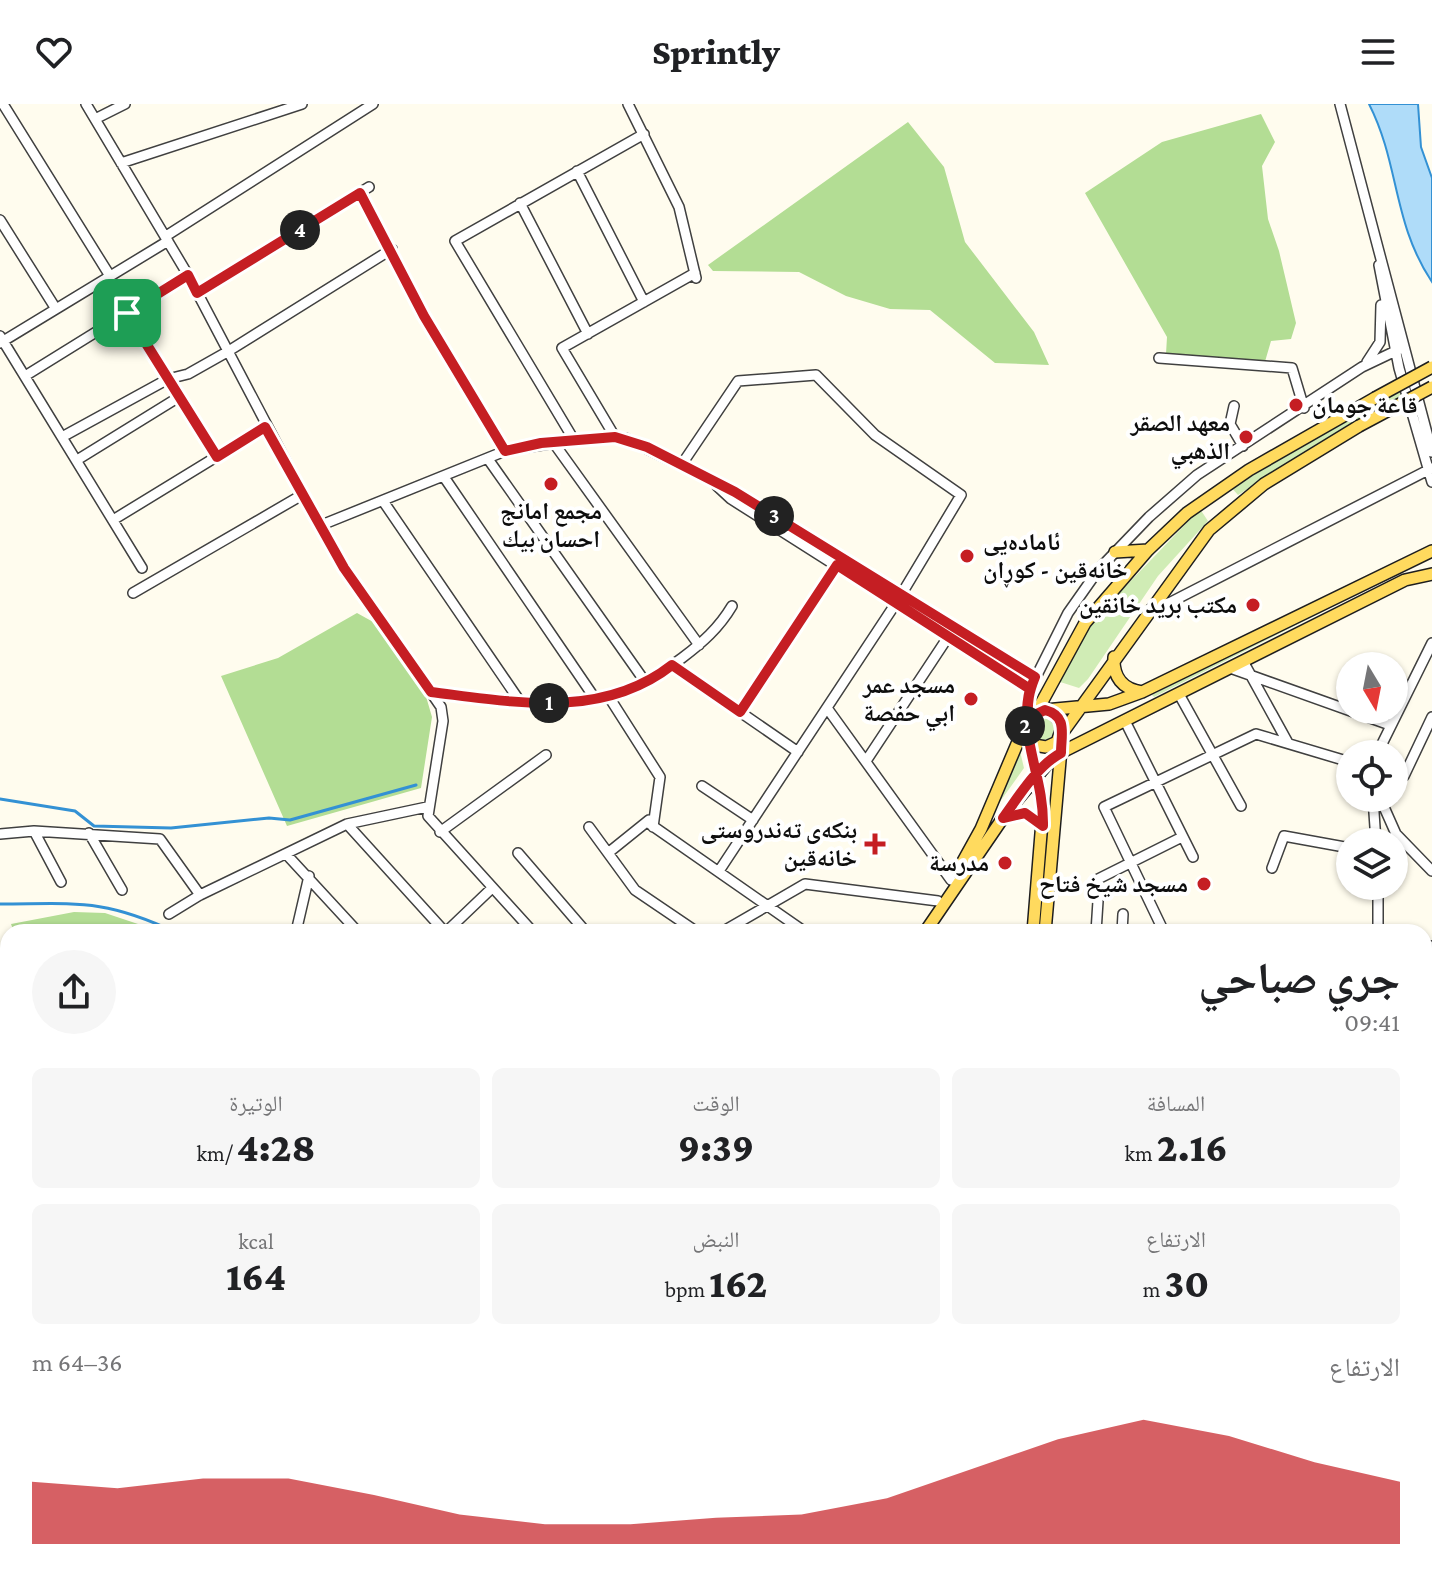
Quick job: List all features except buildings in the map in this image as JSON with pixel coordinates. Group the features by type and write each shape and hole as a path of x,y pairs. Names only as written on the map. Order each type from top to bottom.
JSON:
{"main road":[{"path":"922,924 981,829 1085,623 1148,550 1187,513 1249,470 1432,367"},
{"path":"1033,722 1046,747 1062,734 1114,657 1209,530 1264,484 1359,426 1432,387"},
{"path":"1115,552 1148,550"},
{"path":"1033,722 1084,705 1109,704 1142,692 1432,551"},
{"path":"932,924 1003,818 1037,774 1061,753 1180,696 1405,580 1432,574"},
{"path":"1114,657 1114,667 1123,685 1142,692"},
{"path":"1033,722 1061,719 1062,734 1046,924"},
{"path":"1033,722 1043,826 1034,924"},
{"path":"1003,818 1025,813 1043,826"}],"street":[{"path":"3,104 110,276"},
{"path":"86,104 188,275 319,526 357,589 431,692 443,716 427,807 440,832 525,924"},
{"path":"95,119 125,104"},
{"path":"121,163 302,104"},
{"path":"142,568 1,340 110,276 373,104"},
{"path":"615,437 562,348 696,276 679,207 628,104"},
{"path":"1340,104 1377,250 1389,281 1400,349 1432,482"},
{"path":"574,440 455,241 644,134"},
{"path":"577,171 644,302"},
{"path":"197,293 364,190 424,316 505,451"},
{"path":"520,203 588,334"},
{"path":"0,220 56,309"},
{"path":"62,437 168,379 188,374 227,352 392,249"},
{"path":"1362,367 1380,342 1377,250"},
{"path":"25,376 188,275"},
{"path":"1380,284 1432,452"},
{"path":"127,313 217,457"},
{"path":"1033,722 1030,689 1035,677 1068,613 1115,552 1182,487 1362,367 1400,349"},
{"path":"1159,358 1292,368 1304,408"},
{"path":"682,464 738,381 816,375 875,435 961,495 898,599 719,871"},
{"path":"77,460 179,397"},
{"path":"1234,406 1230,424 1243,446"},
{"path":"113,520 265,427"},
{"path":"319,526 505,451 574,440 615,437 631,440 682,464 714,483 731,499 952,632 1035,677"},
{"path":"553,442 699,645"},
{"path":"488,459 646,683"},
{"path":"1150,609 1171,602 1431,469"},
{"path":"444,477 596,700"},
{"path":"133,593 302,495"},
{"path":"383,501 521,703"},
{"path":"740,712 840,562"},
{"path":"431,692 521,703 609,697 646,683 672,665 699,645 732,606"},
{"path":"952,632 1030,689"},
{"path":"866,761 952,632"},
{"path":"1383,740 1432,643"},
{"path":"672,665 798,752"},
{"path":"1239,666 1251,676 1390,725"},
{"path":"1251,676 1288,743"},
{"path":"1180,696 1241,806"},
{"path":"608,853 651,822 660,777 609,697"},
{"path":"827,708 951,880"},
{"path":"1408,768 1432,717"},
{"path":"1126,723 1193,857"},
{"path":"1267,737 1281,730"},
{"path":"1160,924 1104,807 1256,734 1336,758"},
{"path":"440,832 546,755"},
{"path":"702,786 753,820"},
{"path":"169,914 200,895 347,824 427,807"},
{"path":"1386,812 1396,834 1432,871"},
{"path":"651,822 791,924"},
{"path":"347,824 438,924"},
{"path":"589,827 635,890 685,924"},
{"path":"0,834 34,831 160,839 200,895"},
{"path":"34,831 61,882"},
{"path":"89,833 122,890"},
{"path":"1272,868 1284,836 1336,845"},
{"path":"1096,880 1182,837"},
{"path":"518,853 579,924"},
{"path":"287,855 351,924"},
{"path":"298,924 309,876"},
{"path":"736,924 805,884 938,901"},
{"path":"454,924 491,889"},
{"path":"1378,900 1378,924"},
{"path":"1097,924 1098,901"},
{"path":"1122,924 1123,914"}],"green space":[{"path":"1261,114 1275,142 1262,166 1268,219 1296,323 1291,339 1271,341 1264,365 1166,354 1167,337 1085,193 1162,142"},
{"path":"908,122 944,167 965,242 1034,332 1049,365 995,363 930,310 890,309 846,296 799,272 713,271 708,265"},
{"path":"1410,385 1413,392 1325,439 1238,495 1230,486"},
{"path":"1200,509 1208,521 1158,576 1088,679 1079,688 1054,680 1096,617"},
{"path":"1421,562 1154,697 1152,695"},
{"path":"357,613 375,623 425,693 432,717 421,788 287,826 221,676 278,658"},
{"path":"1043,718 1054,729 1043,740 1032,729"},
{"path":"1019,747 1024,768 994,810"},
{"path":"74,912 105,913 138,924 11,924"}],"water":[{"path":"1369,104 1418,104 1421,147 1432,178 1432,282 1410,237 1386,149"}],"waterway":[{"path":"0,799 75,811 94,826 171,828 269,818 290,820 416,785"},
{"path":"0,904 89,905 128,913 157,924"}],"place":[{"name":"قاعة جومان","path":"1296,405"},
{"name":"معهد الصقر الذهبي","path":"1246,437"},
{"name":"مجمع امانج احسان بيك","path":"551,484"},
{"name":"ئامادەیی خانەقین - کوڕان","path":"967,556"},
{"name":"مكتب بريد خانقين","path":"1253,605"},
{"name":"مسجد عمر ابي حفصة","path":"971,699"},
{"name":"بنکەی تەندروستی خانەقین","path":"875,844"},
{"name":"مدرسة","path":"1005,863"},
{"name":"مسجد شيخ فتاح","path":"1204,884"}],"route":[{"path":"127,313 188,275 197,293 360,193 395,253 424,316 505,451 541,443 615,437 647,447 735,492 1035,677 1030,689 1027,704 1028,718 1037,711 1045,710 1061,719 1061,753 1037,774 1003,818 1019,813 1031,814 1043,826 1041,794 1037,774 1029,740 1025,729 1028,718 1030,689 837,565 740,712 672,665 653,680 628,692 596,700 521,703 431,692 344,568 265,427 217,457 127,313"}]}
